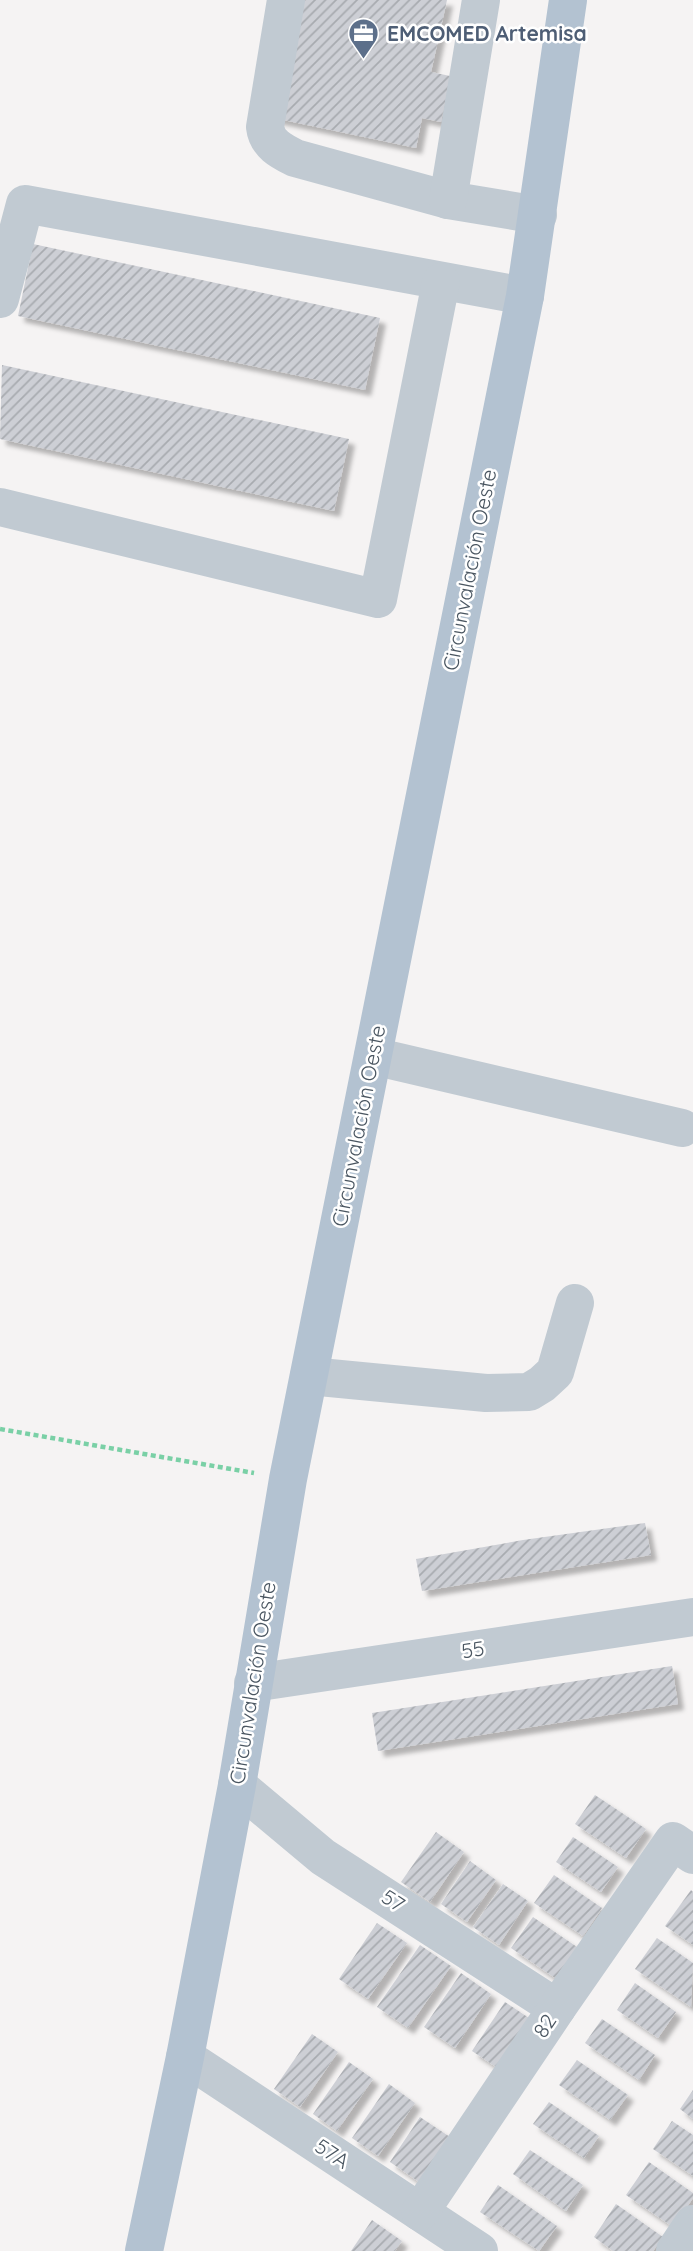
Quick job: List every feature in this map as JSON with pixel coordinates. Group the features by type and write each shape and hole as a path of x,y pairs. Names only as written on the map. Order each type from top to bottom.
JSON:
{"main road":[{"name":"Circunvalación Oeste","path":"144,2251 185,2057 237,1785 288,1479 525,296 568,0"}],"street":[{"path":"286,0 265,127 270,141 281,151 295,158 448,200 538,215"},
{"path":"448,200 481,0"},
{"path":"0,299 25,204 525,296"},
{"path":"0,507 378,599 441,282"},
{"path":"373,1056 682,1128"},
{"path":"309,1376 486,1393 529,1392 555,1372 575,1303"},
{"name":"55","path":"253,1683 693,1617"},
{"name":"57","path":"237,1785 323,1857 557,2008"},
{"name":"82","path":"420,2212 557,2008 683,1848"},
{"name":"57A","path":"185,2057 479,2251"},
{"path":"674,2251 693,2224"}],"path":[{"path":"0,1429 288,1479"}],"building":[{"path":"298,0 447,0 431,72 450,76 441,122 422,118 416,148 274,118"},
{"path":"33,244 380,318 365,390 18,316"},
{"path":"2,365 349,439 334,511 0,439"},
{"path":"645,1523 651,1555 422,1591 416,1559 523,1540"},
{"path":"672,1666 678,1704 378,1751 372,1713"},
{"path":"595,1795 646,1829 626,1858 575,1824"},
{"path":"436,1832 464,1852 430,1902 401,1882"},
{"path":"573,1837 618,1867 601,1892 556,1862"},
{"path":"470,1861 496,1880 467,1922 441,1904"},
{"path":"554,1875 602,1908 583,1936 534,1903"},
{"path":"503,1884 528,1901 499,1945 473,1927"},
{"path":"691,1890 693,1892 693,1945 665,1926"},
{"path":"533,1917 577,1947 555,1978 511,1948"},
{"path":"377,1923 407,1943 368,1999 339,1979"},
{"path":"657,1938 693,1963 691,2007 635,1969"},
{"path":"420,1945 451,1966 408,2028 377,2007"},
{"path":"461,1973 491,1994 455,2048 424,2027"},
{"path":"635,1983 676,2012 658,2038 617,2010"},
{"path":"505,2002 532,2020 499,2069 472,2051"},
{"path":"602,2019 655,2055 639,2080 585,2043"},
{"path":"312,2034 338,2052 300,2107 274,2089"},
{"path":"577,2060 628,2095 610,2120 559,2085"},
{"path":"349,2062 373,2079 337,2131 313,2114"},
{"path":"389,2084 415,2103 378,2156 352,2138"},
{"path":"693,2090 693,2119 680,2109"},
{"path":"549,2102 599,2136 584,2158 533,2124"},
{"path":"420,2117 450,2137 419,2182 390,2162"},
{"path":"672,2121 693,2135 693,2176 653,2149"},
{"path":"530,2150 583,2185 566,2211 513,2174"},
{"path":"649,2162 693,2193 693,2198 673,2227 626,2195"},
{"path":"498,2185 557,2226 539,2251 480,2212"},
{"path":"616,2204 663,2237 653,2251 613,2251 594,2237"},
{"path":"372,2220 402,2241 395,2251 351,2251"}],"place":[{"name":"EMCOMED Artemisa","path":"364,61"}]}
